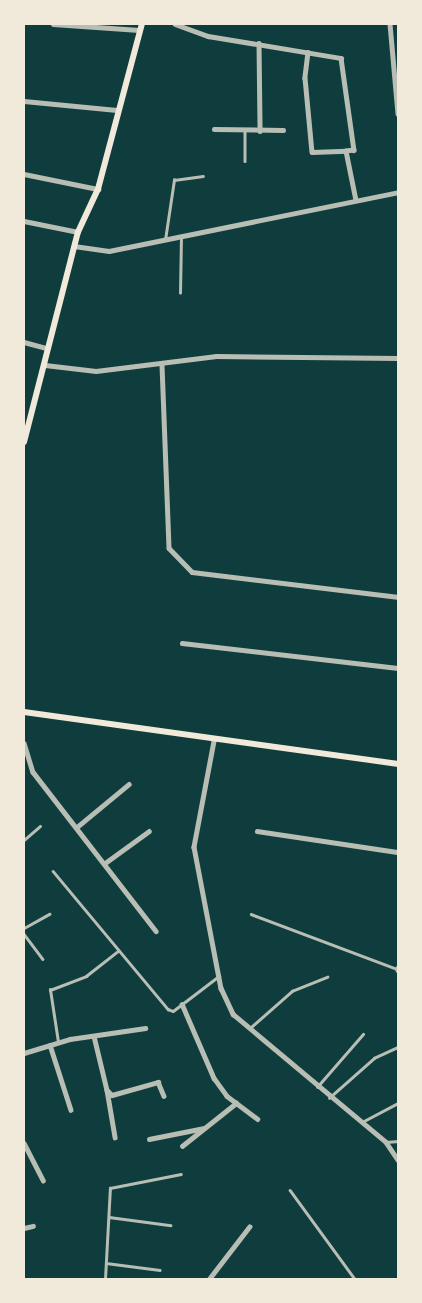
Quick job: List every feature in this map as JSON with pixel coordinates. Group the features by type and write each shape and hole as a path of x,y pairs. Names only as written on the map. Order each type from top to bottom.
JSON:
{"main road":[{"path":"24,442 74,246 78,232 98,189 140,27"},
{"path":"24,712 214,741 398,764"}],"street":[{"path":"52,24 140,27"},
{"path":"175,24 208,36 259,43 341,58 354,150 312,152 305,78 308,52"},
{"path":"390,24 398,114"},
{"path":"259,43 260,132"},
{"path":"24,101 117,110"},
{"path":"214,129 260,132 283,130"},
{"path":"346,151 356,200"},
{"path":"24,174 98,189"},
{"path":"74,246 109,251 181,238 398,192"},
{"path":"24,221 78,232"},
{"path":"24,342 47,348"},
{"path":"45,365 96,370 162,365 216,356 398,358"},
{"path":"162,365 169,548 192,572 398,597"},
{"path":"182,643 398,668"},
{"path":"214,741 194,847 219,976 233,1014 329,1098 386,1142 398,1160"},
{"path":"24,743 33,772 156,931"},
{"path":"77,827 129,784"},
{"path":"105,863 150,831"},
{"path":"257,831 398,852"},
{"path":"182,1004 214,1078 236,1103 256,1119"},
{"path":"24,1053 58,1042 145,1028"},
{"path":"94,1036 107,1090 115,1138"},
{"path":"50,1045 71,1110"},
{"path":"107,1090 112,1094 158,1082 164,1096"},
{"path":"182,1146 236,1103"},
{"path":"149,1139 206,1128"},
{"path":"24,1142 43,1180"},
{"path":"24,1228 32,1226"},
{"path":"209,1279 249,1228"}],"lane":[{"path":"245,131 245,161"},
{"path":"165,241 174,180 203,176"},
{"path":"180,293 181,238"},
{"path":"24,840 40,826"},
{"path":"53,871 168,1009 173,1011 219,976"},
{"path":"24,928 49,914"},
{"path":"251,914 398,969"},
{"path":"24,934 43,959"},
{"path":"58,1042 50,990 86,976 118,951"},
{"path":"249,1029 274,1003 327,978"},
{"path":"317,1087 363,1034"},
{"path":"329,1098 374,1058 398,1047"},
{"path":"361,1123 398,1103"},
{"path":"386,1142 398,1141"},
{"path":"106,1279 110,1188 181,1174"},
{"path":"290,1190 355,1279"},
{"path":"109,1217 170,1224"},
{"path":"106,1263 160,1270"}]}
